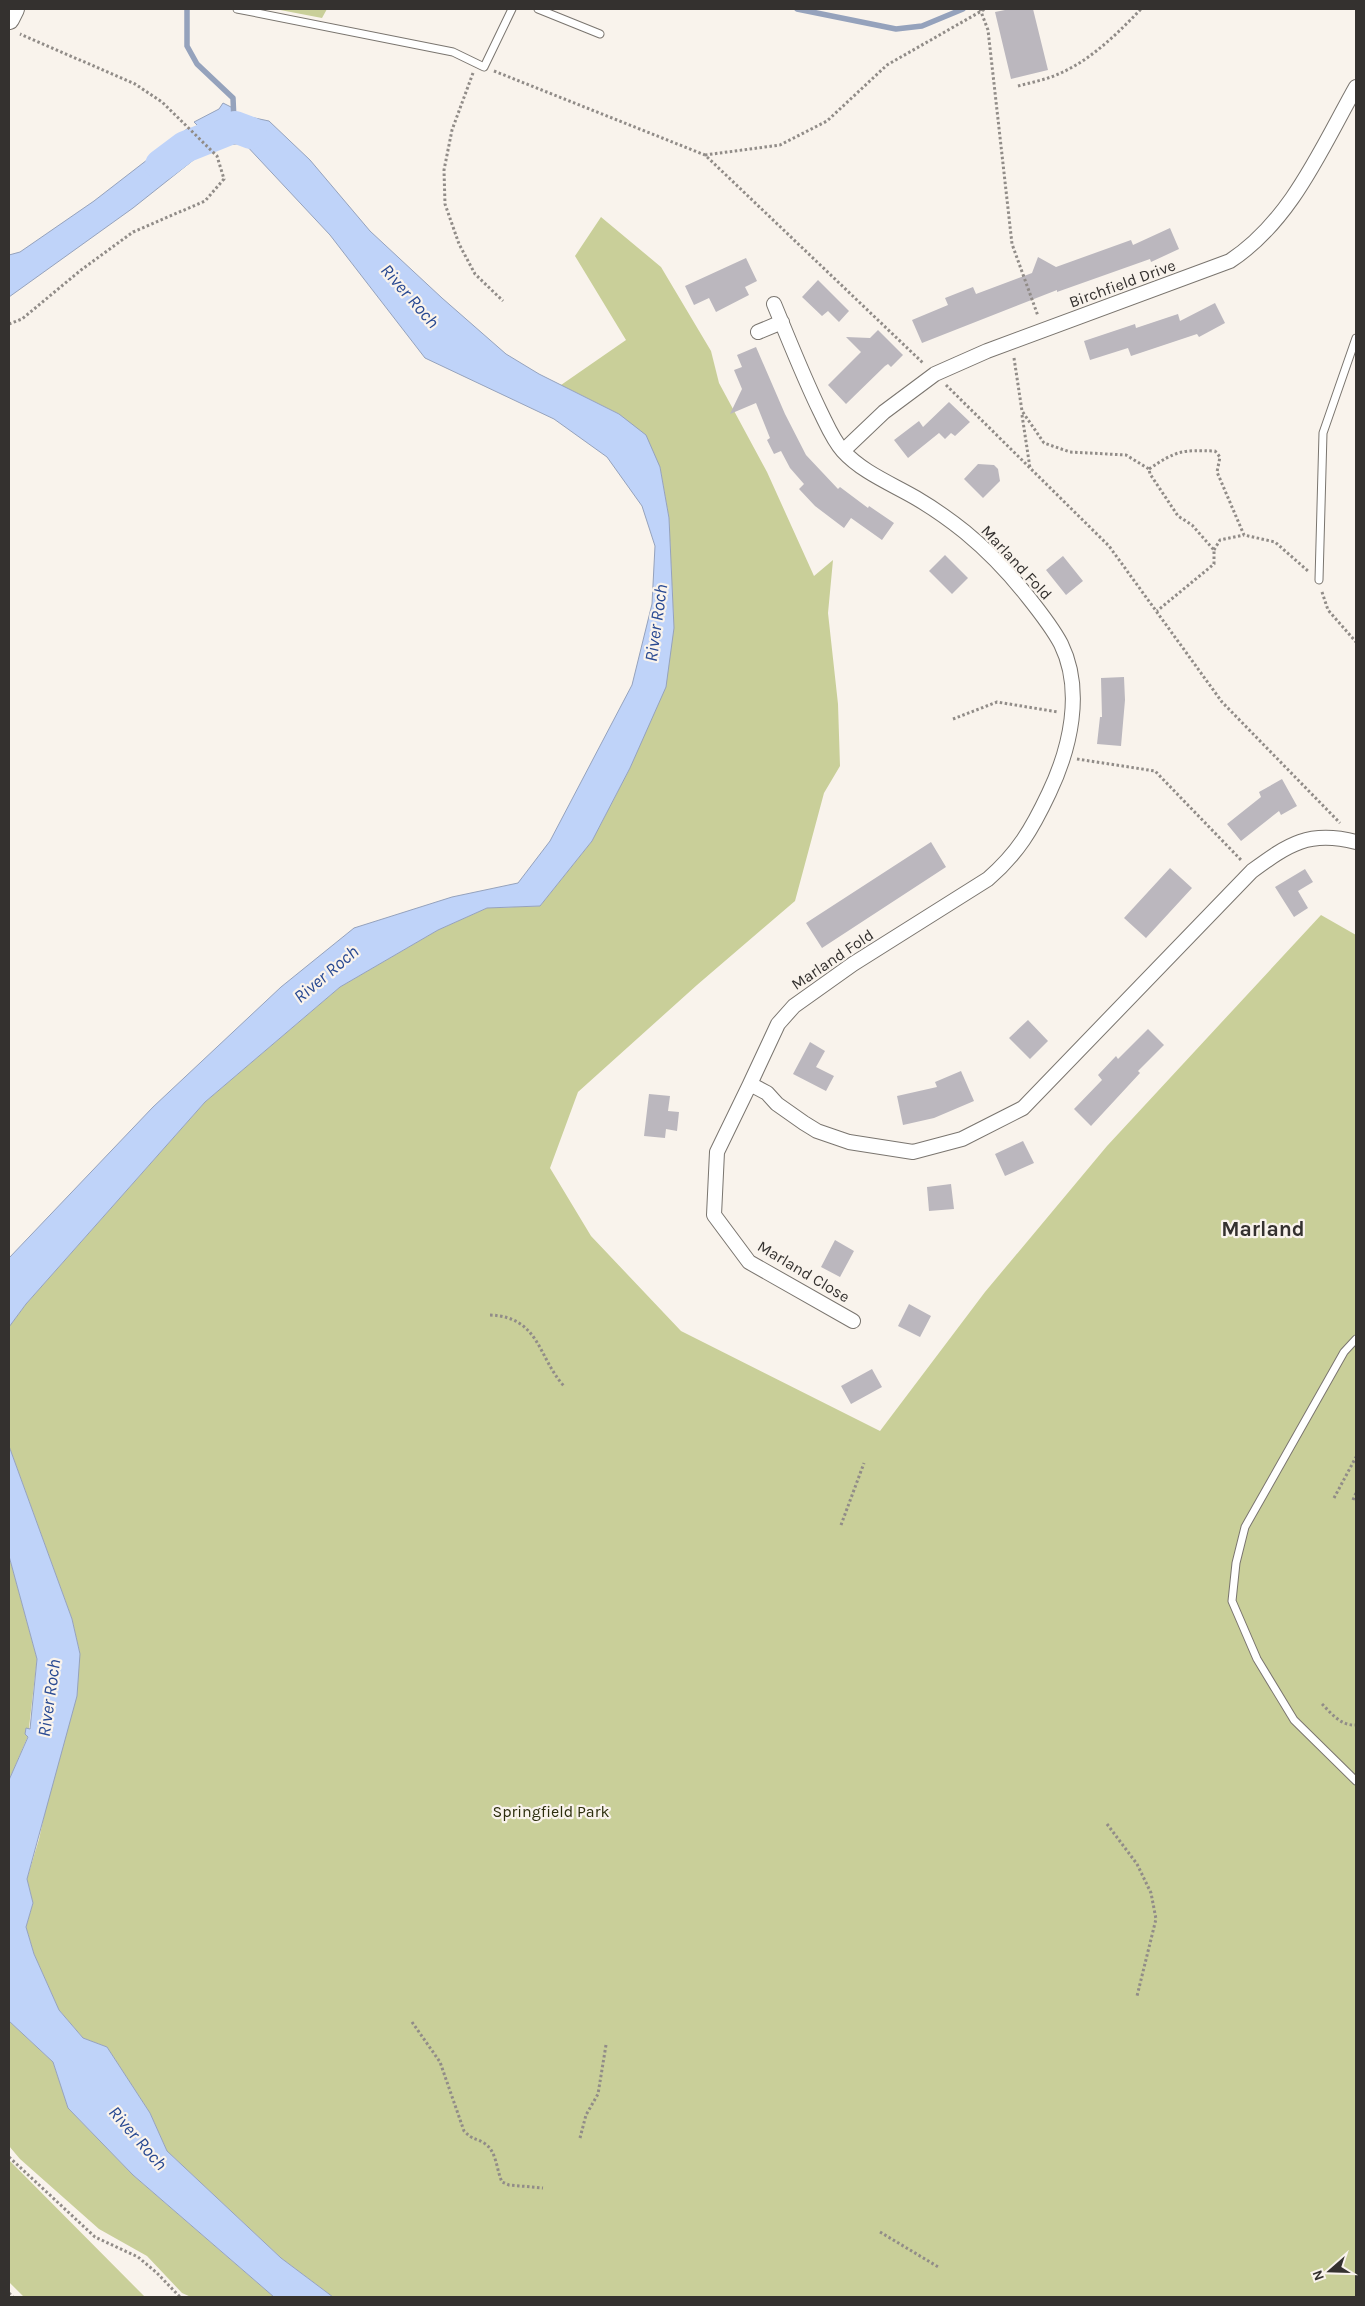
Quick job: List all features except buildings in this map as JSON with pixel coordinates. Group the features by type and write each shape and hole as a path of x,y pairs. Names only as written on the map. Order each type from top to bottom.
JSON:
{"main road":[{"path":"13,26 14,9"}],"street":[{"name":"Birchfield Drive","path":"843,451 884,412 935,374 987,351 1230,261 1252,246 1278,218 1298,190 1356,87"},
{"name":"Marland Fold","path":"750,1084 778,1024 794,1006 853,964 988,878 1008,861 1022,843 1039,814 1064,757 1073,694 1062,646 1049,624 1016,582 966,533 943,515 879,478 843,451 832,435 810,391 774,304"},
{"path":"758,332 782,322"},
{"path":"750,1084 767,1093 777,1104 804,1124 817,1131 849,1142 913,1152 962,1138 1023,1108 1252,871 1277,853 1303,839 1351,841"},
{"name":"Marland Close","path":"750,1084 717,1152 714,1215 749,1262 853,1321"}],"lane":[{"path":"237,9 453,52 484,67 512,9"},
{"path":"538,9 600,34"},
{"path":"1319,580 1323,433 1356,338"},
{"path":"1356,1339 1344,1352 1245,1528 1236,1563 1232,1601 1257,1659 1294,1720 1356,1781"}],"path":[{"path":"705,156 780,145 827,121 887,65 982,9 988,30 1012,244 1043,331"},
{"path":"1018,86 1062,73 1077,64 1107,42 1141,9"},
{"path":"9,324 22,319 81,270 133,232 206,200 224,179 217,156 162,102 135,84 13,26"},
{"path":"477,63 452,130 444,170 445,204 459,244 474,274 503,301"},
{"path":"1011,342 1030,468"},
{"path":"1022,412 1044,444 1070,452 1126,455 1149,468"},
{"path":"1149,468 1164,458 1185,450 1215,451 1220,457 1217,472 1244,535"},
{"path":"1149,468 1150,474 1178,516 1192,525 1214,550"},
{"path":"1156,611 1214,564 1214,550 1220,540 1244,535 1275,542 1319,580 1328,610 1356,642"},
{"path":"953,719 996,702 1071,714"},
{"path":"1064,757 1155,771 1252,871"},
{"path":"1314,796 1342,825 1351,841"},
{"path":"490,1315 500,1315 519,1323 533,1333 552,1373 564,1386"},
{"path":"1334,1498 1356,1457"},
{"path":"842,1525 864,1462"},
{"path":"1353,1500 1356,1493"},
{"path":"1322,1704 1338,1720 1356,1725"},
{"path":"1107,1824 1137,1864 1151,1892 1156,1919 1137,1996"},
{"path":"412,2022 440,2062 464,2131 472,2139 484,2143 494,2152 497,2171 502,2182 508,2185 543,2188"},
{"path":"580,2138 586,2115 598,2094 606,2045"},
{"path":"9,2157 95,2237 138,2257 158,2273 180,2297"},
{"path":"880,2232 940,2268"},
{"path":"9,2293 13,2297"}],"green space":[{"path":"275,9 327,9 322,18"},
{"name":"Springfield Park","path":"601,217 661,267 711,351 719,383 767,472 814,576 833,560 828,613 838,704 840,766 824,793 795,901 697,985 578,1092 550,1168 591,1236 681,1331 880,1431 985,1292 1107,1146 1321,915 1356,935 1356,2297 333,2297 281,2258 167,2151 150,2113 107,2047 83,2038 59,2010 34,1954 26,1927 33,1903 27,1879 39,1839 80,1654 72,1619 9,1446 9,1327 26,1304 205,1102 340,987 438,930 487,908 540,906 592,841 630,768 645,731 674,628 669,518 660,467 619,414 561,385 626,340 575,256"},
{"path":"9,1556 37,1659 28,1736 9,1780"},
{"path":"9,2021 53,2062 68,2108 133,2175 274,2297 191,2297 182,2293 147,2256 99,2229 20,2159 9,2146"},
{"path":"9,2160 145,2297 24,2297 9,2282"}],"water":[{"path":"223,103 233,108 231,113 269,121 310,160 370,231 506,354 539,374 619,414 646,435 660,467 669,518 674,628 666,687 630,768 592,841 540,906 487,908 438,930 340,987 205,1102 26,1304 9,1327 9,1258 153,1107 281,987 354,928 452,897 518,883 550,841 632,685 652,604 655,546 642,506 607,457 554,419 425,358 330,235 244,143 218,146 194,122 219,109"},
{"path":"187,129 206,150 133,208 9,297 9,255 20,252 94,201"},
{"path":"9,1446 72,1619 80,1654 77,1696 27,1879 33,1903 26,1927 34,1954 59,2010 83,2038 107,2047 150,2113 167,2151 281,2258 333,2297 274,2297 133,2175 68,2108 53,2062 9,2021 9,1780 28,1737 25,1734 26,1728 30,1729 37,1659 9,1556"}],"waterway":[{"path":"187,9 187,46 197,64 233,98 234,121"},
{"path":"797,9 896,29 922,26 963,9"},
{"name":"River Roch","path":"161,165 185,147 235,127 251,133"}],"district":[{"name":"Marland","path":"1263,1229"}]}
